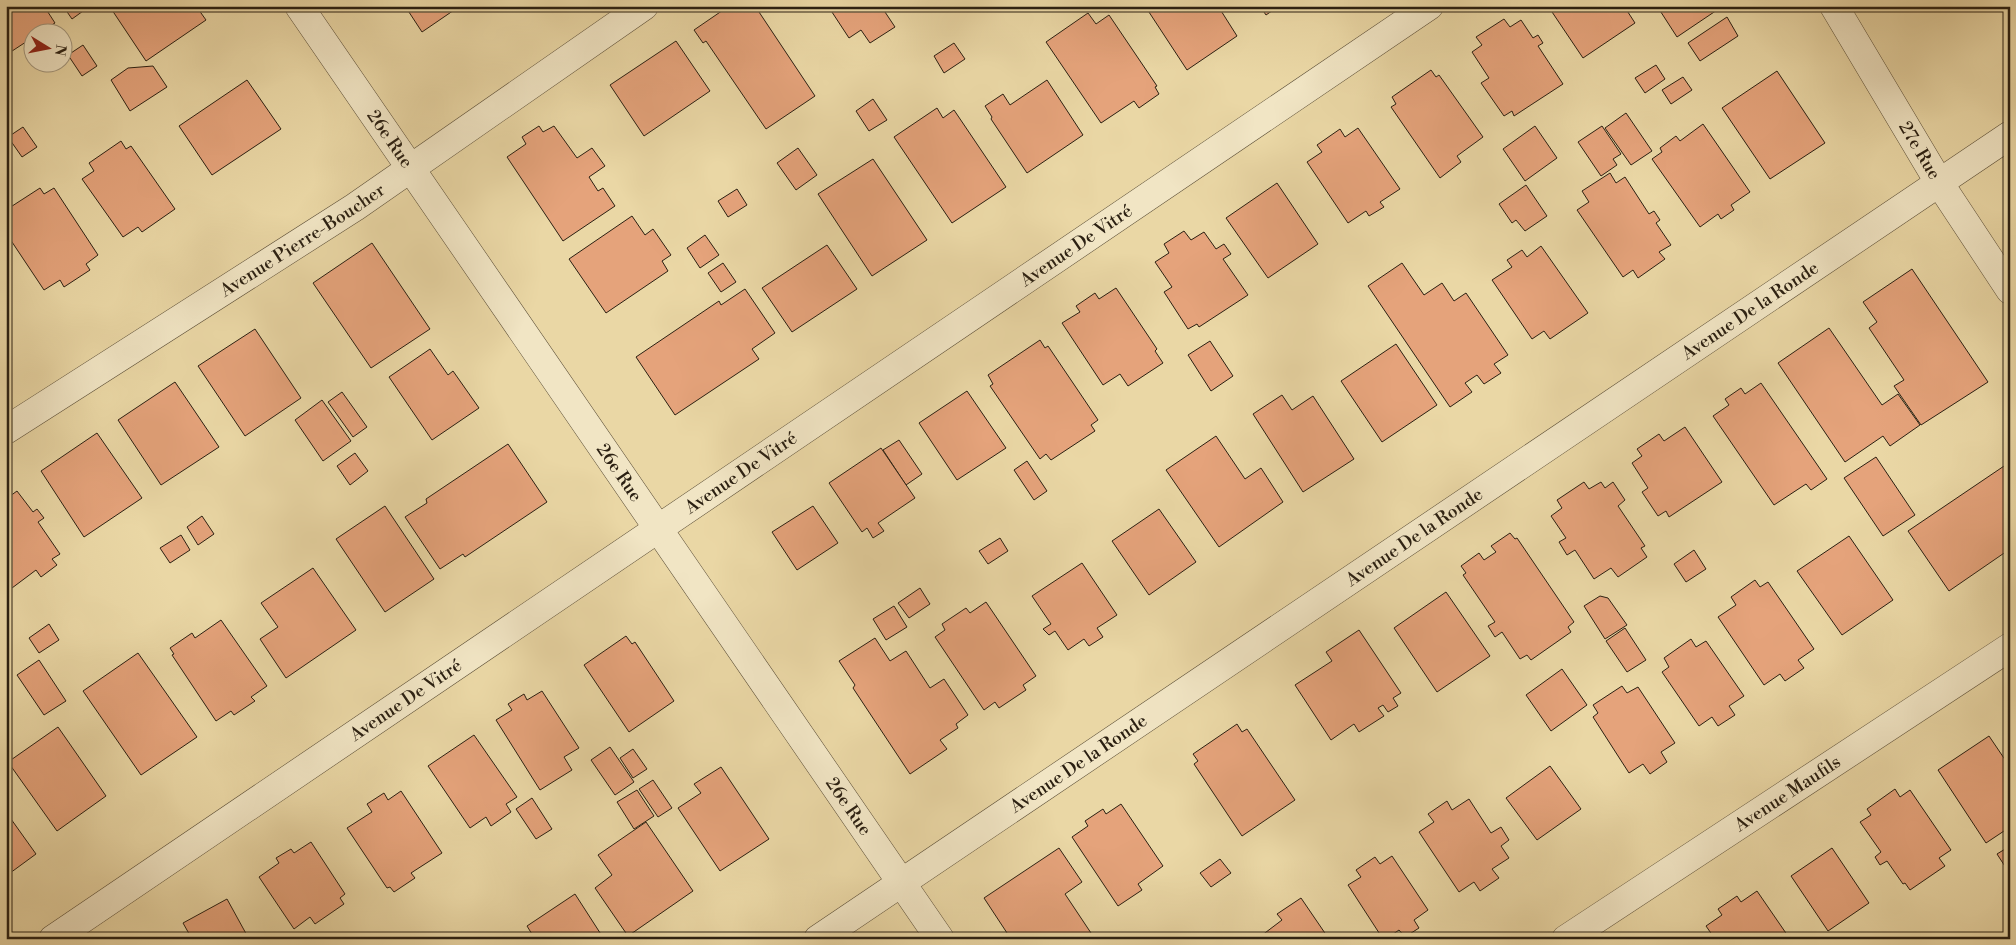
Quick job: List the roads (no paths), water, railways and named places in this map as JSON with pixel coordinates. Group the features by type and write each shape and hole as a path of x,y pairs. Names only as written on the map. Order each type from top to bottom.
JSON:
{"street":[{"name":"26e Rue","path":"299,6 940,939"},
{"name":"Avenue Pierre-Boucher","path":"6,430 346,212 644,6"},
{"name":"Avenue De Vitré","path":"53,939 1429,6"},
{"name":"27e Rue","path":"1834,6 1940,184 2010,290"},
{"name":"Avenue De la Ronde","path":"818,939 2010,135"},
{"name":"Avenue Maufils","path":"1566,939 2010,647"}]}
